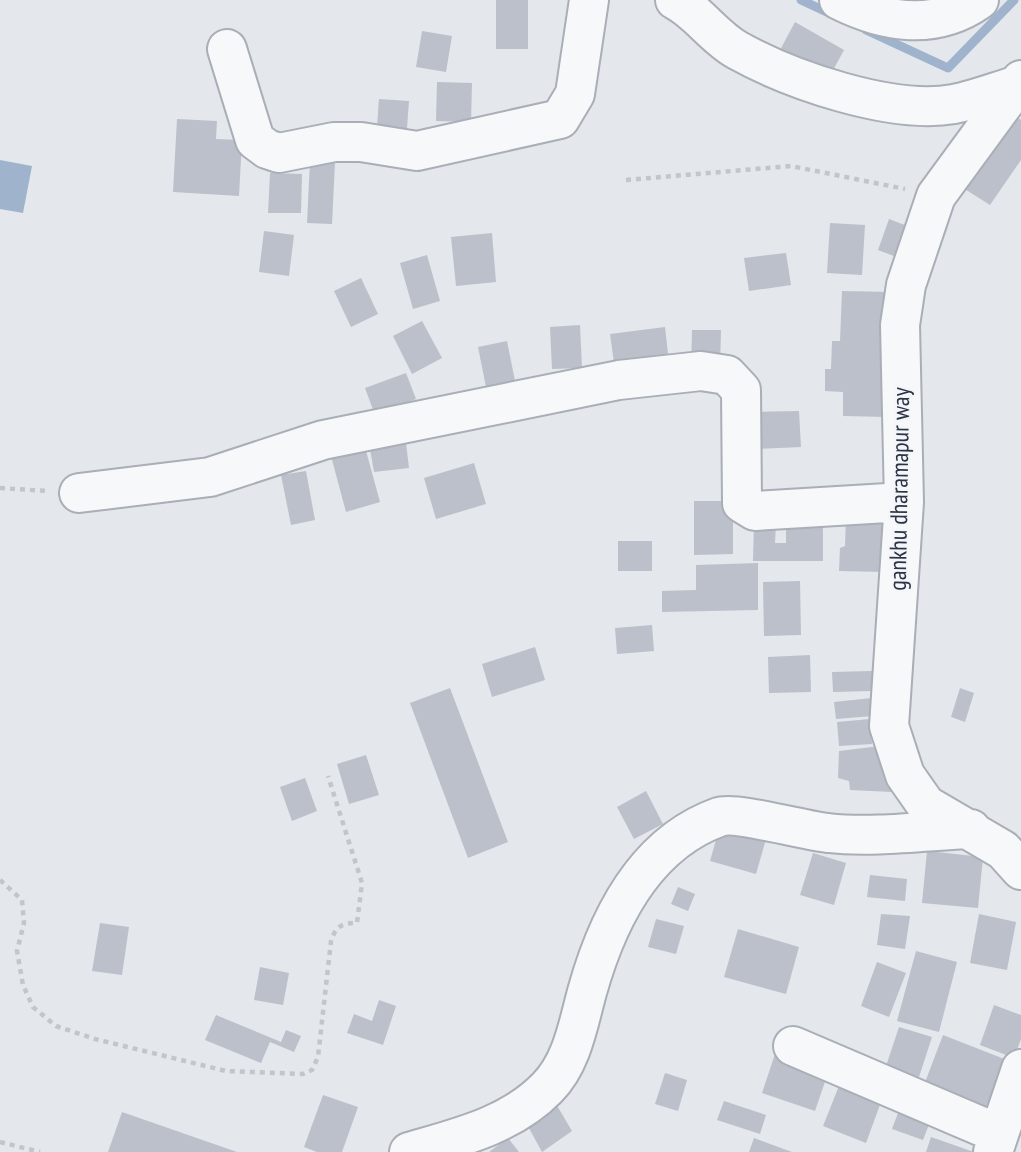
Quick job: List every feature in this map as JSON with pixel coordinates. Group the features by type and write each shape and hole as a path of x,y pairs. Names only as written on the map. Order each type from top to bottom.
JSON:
{"street":[{"path":"227,49 255,140 267,149 279,153 347,142 417,150 560,119 575,94 589,0"},
{"path":"675,0 736,49 800,79 859,96 910,105 953,104 1018,83"},
{"path":"839,0 891,19 918,22 943,19 979,0"},
{"name":"gankhu dharamapur way","path":"1018,83 936,196 906,285 900,325 904,502 889,726 905,775 926,805 1003,850 1021,870"},
{"path":"79,493 209,477 323,440 619,380 701,371 727,375 741,390 741,503 755,511 904,502"},
{"path":"409,1152 476,1132 506,1119 548,1088 571,1050 596,961 633,886 651,860 676,837 722,815 830,834 971,830"},
{"path":"793,1046 996,1143 1021,1069"}],"path":[{"path":"626,180 791,166 936,196"},
{"path":"0,488 79,493"},
{"path":"0,880 22,900 24,923 18,951 23,985 33,1007 56,1026 95,1039 226,1071 303,1073 312,1070 318,1057 331,941 335,929 344,923 357,923 362,883 328,776"},
{"path":"0,1142 40,1152"}],"water":[{"path":"0,160 32,166 23,213 0,209"}],"building":[{"path":"496,0 528,0 528,49 496,49"},
{"path":"795,22 844,50 831,74 780,50"},
{"path":"422,31 452,36 446,72 416,67"},
{"path":"437,82 472,83 471,122 436,121"},
{"path":"379,99 409,101 406,142 376,139"},
{"path":"1012,113 1021,120 1021,160 990,205 960,186"},
{"path":"177,119 217,121 216,139 242,140 239,196 173,192"},
{"path":"310,161 335,163 332,224 307,223"},
{"path":"270,173 302,174 301,213 268,213"},
{"path":"889,219 910,227 899,258 878,250"},
{"path":"830,223 865,225 862,275 827,273"},
{"path":"264,231 294,235 289,276 259,272"},
{"path":"492,233 496,282 456,286 451,237"},
{"path":"786,253 791,285 749,291 744,258"},
{"path":"427,255 440,301 413,309 400,263"},
{"path":"361,278 378,314 351,327 334,291"},
{"path":"842,291 890,292 887,417 843,416 843,392 825,391 825,369 831,369 832,341 840,341"},
{"path":"422,321 442,358 412,374 393,336"},
{"path":"580,325 582,368 552,369 550,327"},
{"path":"665,327 669,363 615,370 610,334"},
{"path":"692,330 721,330 720,368 691,368"},
{"path":"507,341 516,386 487,392 478,347"},
{"path":"406,373 416,399 375,415 365,388"},
{"path":"799,411 801,447 757,449 756,412"},
{"path":"405,434 409,468 374,472 368,438"},
{"path":"365,447 380,502 346,512 331,456"},
{"path":"474,463 486,504 436,519 424,478"},
{"path":"306,471 315,520 291,525 281,475"},
{"path":"694,501 733,501 733,554 694,555"},
{"path":"846,515 889,516 887,572 839,571 840,548 845,546"},
{"path":"786,517 823,517 823,561 753,561 754,523 776,523 775,543 786,543"},
{"path":"618,541 652,541 652,571 618,571"},
{"path":"758,563 758,610 662,612 662,591 696,590 696,565"},
{"path":"800,581 801,635 764,636 763,582"},
{"path":"652,625 654,651 617,654 615,628"},
{"path":"535,647 545,680 492,697 482,664"},
{"path":"810,655 811,692 769,693 768,657"},
{"path":"872,671 873,691 833,692 832,672"},
{"path":"450,688 508,842 468,858 410,703"},
{"path":"960,688 974,693 965,722 951,717"},
{"path":"872,698 873,716 836,719 834,702"},
{"path":"870,719 872,744 839,746 837,722"},
{"path":"880,746 892,792 850,790 849,781 838,778 839,751"},
{"path":"366,755 379,795 349,804 337,764"},
{"path":"305,778 317,811 292,821 280,787"},
{"path":"646,791 663,824 634,839 617,807"},
{"path":"720,826 766,839 756,874 710,861"},
{"path":"927,851 983,857 978,908 922,903"},
{"path":"813,853 846,863 834,905 800,895"},
{"path":"870,875 907,879 905,901 867,897"},
{"path":"678,887 695,894 688,911 671,904"},
{"path":"881,914 910,916 905,949 877,945"},
{"path":"979,914 1016,922 1007,970 970,963"},
{"path":"656,919 684,926 676,954 648,947"},
{"path":"100,923 129,927 122,975 92,971"},
{"path":"738,929 799,947 786,994 724,977"},
{"path":"916,951 957,962 939,1032 897,1021"},
{"path":"877,962 906,973 889,1017 861,1006"},
{"path":"260,967 289,973 283,1005 254,1000"},
{"path":"379,1000 396,1006 383,1045 347,1033 354,1014 372,1021"},
{"path":"994,1005 1021,1015 1021,1039 1014,1058 980,1045"},
{"path":"216,1015 281,1042 286,1030 301,1036 294,1052 270,1042 261,1063 205,1040"},
{"path":"899,1027 932,1037 919,1077 886,1066"},
{"path":"943,1035 1012,1062 993,1112 924,1085"},
{"path":"775,1054 828,1073 815,1111 762,1093"},
{"path":"665,1073 687,1080 678,1111 655,1104"},
{"path":"839,1086 881,1102 866,1143 823,1126"},
{"path":"323,1095 358,1107 342,1152 317,1152 304,1147"},
{"path":"552,1097 572,1131 542,1152 524,1119"},
{"path":"904,1097 935,1109 923,1140 892,1129"},
{"path":"724,1101 766,1115 760,1134 717,1120"},
{"path":"122,1112 237,1152 108,1152"},
{"path":"931,1137 974,1152 926,1152"},
{"path":"508,1138 519,1152 489,1152"},
{"path":"754,1138 792,1152 749,1152"}],"waterway":[{"path":"801,0 831,14"},
{"path":"866,30 948,68 1014,0"}]}
